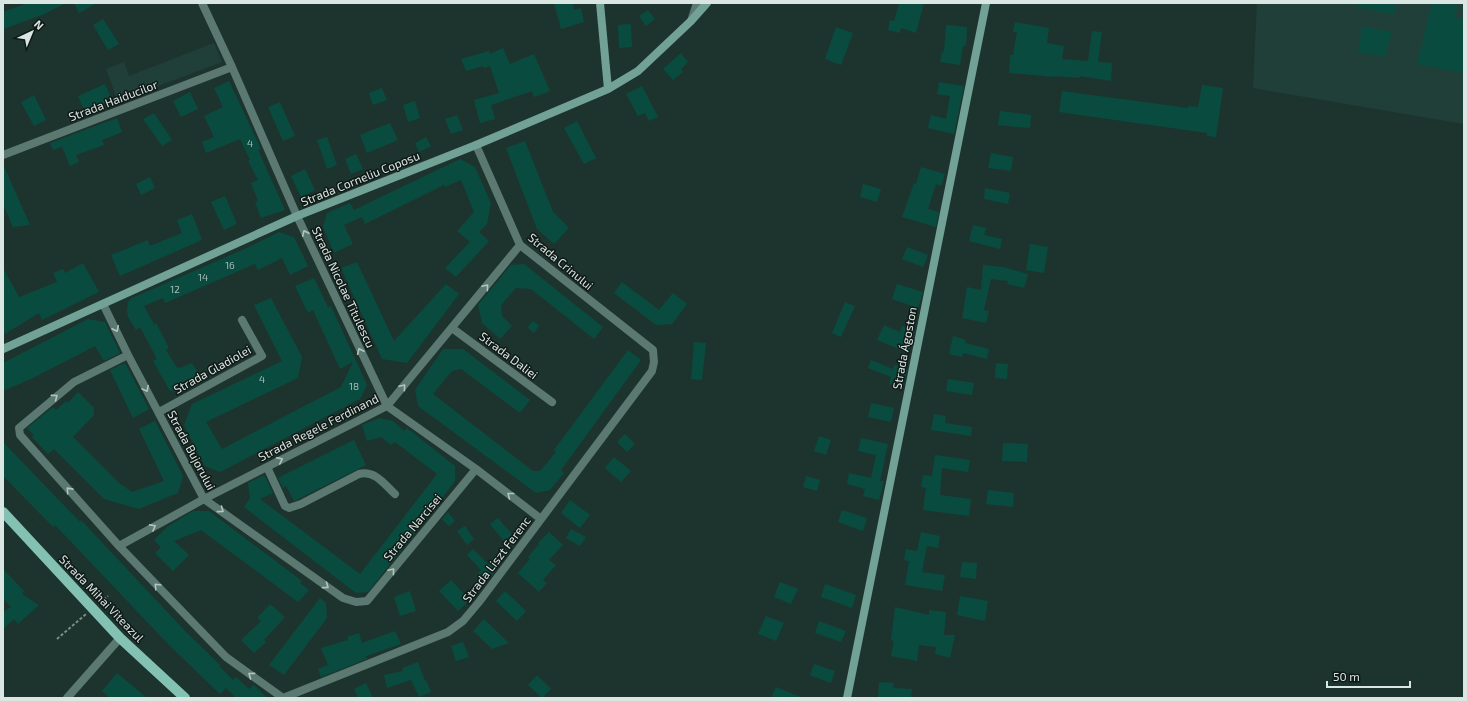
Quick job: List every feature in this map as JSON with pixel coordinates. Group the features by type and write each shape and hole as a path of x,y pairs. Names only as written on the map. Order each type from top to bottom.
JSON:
{"main road":[{"name":"Strada Mihai Viteazul","path":"3,512 120,638 185,698"}],"street":[{"name":"Strada Nicolae Titulescu","path":"202,3 232,67 297,216 387,406 476,469 541,519"},
{"path":"600,3 608,88"},
{"path":"691,21 697,3"},
{"name":"Strada Corneliu Coposu","path":"3,349 297,216 476,144 608,88 638,71 691,21 707,3"},
{"name":"Strada Ágoston","path":"847,698 986,3"},
{"name":"Strada Haiducilor","path":"3,155 232,67"},
{"name":"Strada Crinului","path":"476,144 520,246 653,350"},
{"name":"Strada Regele Ferdinand","path":"119,546 204,499 387,406 520,246"},
{"name":"Strada Bujorului","path":"103,304 128,355 204,499 343,598 356,602 367,601"},
{"name":"Strada Gladiolei","path":"159,412 262,356 242,320"},
{"name":"Strada Daliei","path":"452,328 552,402"},
{"name":"Strada Liszt Ferenc","path":"283,698 448,632 463,621 479,602 652,371 654,362 653,350"},
{"path":"128,355 74,382 19,428 20,435 119,546 226,657 283,698"},
{"path":"268,467 285,506 288,508 301,504 359,474 365,473 373,474 395,494"},
{"name":"Strada Narcisei","path":"367,601 476,469"},
{"path":"66,698 120,638"}],"path":[{"path":"57,639 108,596"}],"shaded area":[{"path":"1257,3 1464,3 1464,124 1253,88"},
{"path":"214,43 222,62 118,101 106,69 124,62 129,76"}],"building":[{"path":"27,3 66,3 42,15 3,29 3,12"},
{"path":"74,3 97,3 79,13"},
{"path":"554,3 573,3 574,10 581,8 584,22 561,29"},
{"path":"899,3 924,3 916,33 901,28 900,33 888,30 890,20 894,21"},
{"path":"1357,3 1385,3 1396,5 1394,15 1357,7"},
{"path":"1432,3 1458,5 1455,18 1464,19 1464,73 1417,64"},
{"path":"648,10 655,19 646,26 639,16"},
{"path":"103,19 119,44 108,50 93,25"},
{"path":"1015,22 1049,28 1047,43 1064,46 1062,59 1088,61 1092,31 1102,32 1098,62 1112,63 1111,81 1080,76 1080,78 1055,77 1009,73 1010,55 1013,55 1017,32 1013,32"},
{"path":"631,24 632,47 619,48 618,25"},
{"path":"946,25 967,27 966,46 963,46 960,65 940,62 942,51 944,52"},
{"path":"1362,26 1392,32 1385,57 1358,52"},
{"path":"836,27 853,33 841,65 825,59"},
{"path":"503,48 510,64 534,54 550,91 534,97 532,91 491,105 495,119 480,123 474,100 499,93 490,66 484,68 483,66 466,71 461,59 489,51 490,54"},
{"path":"681,53 688,62 681,69 683,72 673,80 663,69"},
{"path":"229,81 261,149 258,150 285,210 261,218 255,202 258,201 251,183 258,180 248,161 250,160 240,139 206,153 202,142 214,137 204,116 223,107 214,88"},
{"path":"939,82 964,86 954,134 928,128 931,115 946,119 950,96 937,94"},
{"path":"105,84 112,100 85,112 78,96"},
{"path":"1202,85 1223,88 1216,137 1207,136 1207,133 1059,112 1062,91 1188,108 1188,106 1198,107"},
{"path":"642,86 658,117 649,121 645,113 638,116 626,94"},
{"path":"382,88 387,100 373,105 369,93"},
{"path":"190,92 198,109 181,117 173,101"},
{"path":"34,95 46,120 34,126 21,102"},
{"path":"415,101 420,118 408,122 403,105"},
{"path":"280,102 295,136 283,141 268,107"},
{"path":"1000,111 1031,115 1030,128 998,125"},
{"path":"154,113 172,140 162,146 143,119"},
{"path":"457,115 463,130 451,134 445,119"},
{"path":"117,118 122,132 102,140 104,145 76,155 79,162 70,166 62,147 53,150 50,143"},
{"path":"577,121 596,158 584,164 564,128"},
{"path":"390,123 398,140 367,153 360,135"},
{"path":"327,137 337,165 327,169 317,140"},
{"path":"426,137 431,146 419,152 415,143"},
{"path":"525,141 553,212 569,228 554,244 537,229 506,148"},
{"path":"991,153 1013,157 1011,171 988,168"},
{"path":"356,154 363,169 351,174 345,159"},
{"path":"460,159 475,167 491,203 487,224 479,232 489,241 456,277 445,268 470,242 457,231 474,212 461,180 445,187 444,185 365,224 362,217 344,225 353,244 334,253 323,227 327,213 350,203 354,210"},
{"path":"3,164 30,225 13,227 3,204"},
{"path":"921,167 945,174 941,186 936,184 928,209 939,212 936,227 902,217 914,183 916,184"},
{"path":"305,169 315,190 301,197 291,176"},
{"path":"150,177 155,188 141,195 136,184"},
{"path":"863,184 881,189 877,202 860,197"},
{"path":"985,188 1010,193 1008,204 984,199"},
{"path":"225,196 237,224 224,230 211,202"},
{"path":"192,214 202,240 120,276 111,255 148,240 150,246 182,233 177,220"},
{"path":"973,225 986,228 984,235 1002,239 1000,249 969,241"},
{"path":"279,232 294,237 308,266 290,275 282,258 258,270 255,264 165,303 163,298 144,306 154,324 156,323 169,348 166,350 177,368 192,363 202,379 179,392 170,391 153,361 157,359 140,327 136,330 128,317 128,302 132,298 247,248"},
{"path":"1030,244 1048,247 1044,273 1026,270"},
{"path":"907,247 928,255 923,267 902,259"},
{"path":"357,262 394,341 446,284 459,294 407,363 382,359 341,268"},
{"path":"83,263 99,292 42,320 39,313 3,335 3,268 19,297 57,282 53,273 63,269 65,273"},
{"path":"524,264 603,327 594,339 531,289 516,288 501,305 502,316 512,326 500,339 482,323 478,305 511,265"},
{"path":"983,265 1003,267 1028,274 1024,288 1007,284 1008,281 991,279 984,310 989,311 986,323 962,318 967,287 981,290"},
{"path":"314,278 328,307 331,306 367,385 360,399 220,472 205,466 184,425 192,404 282,361 254,305 271,298 302,357 298,378 206,422 222,449 341,387 353,362 340,369 313,310 308,313 295,286"},
{"path":"622,282 659,310 673,293 687,304 672,324 656,325 614,293"},
{"path":"897,284 923,292 918,308 892,299"},
{"path":"845,302 855,306 841,337 832,333"},
{"path":"88,319 105,322 120,353 104,361 95,346 33,378 3,391 3,363"},
{"path":"533,321 539,326 534,333 527,327"},
{"path":"884,325 900,332 902,326 915,331 908,353 877,340"},
{"path":"953,336 966,340 965,343 989,349 987,359 963,353 962,357 949,354"},
{"path":"694,342 706,343 702,380 691,379"},
{"path":"443,349 463,349 530,400 520,413 461,369 452,371 433,394 533,471 540,471 556,452 554,450 628,350 641,360 561,470 564,473 550,490 536,493 418,406 415,390"},
{"path":"871,360 893,369 894,365 907,369 903,387 889,384 891,377 868,368"},
{"path":"125,363 149,409 133,418 110,370"},
{"path":"996,363 1008,364 1007,379 995,378"},
{"path":"948,379 974,383 972,395 946,391"},
{"path":"78,392 94,408 94,415 73,437 119,483 132,492 164,481 139,429 155,421 183,476 178,493 139,509 104,499 54,449 48,454 32,437 34,435 27,428 53,407 56,410 66,401 68,403"},
{"path":"871,403 894,408 891,422 868,417"},
{"path":"934,414 946,416 945,423 972,427 971,436 931,430"},
{"path":"379,418 393,421 404,431 407,428 455,466 455,481 439,502 440,503 435,510 434,509 368,592 356,593 244,507 250,498 248,483 264,475 273,493 260,499 360,574 437,474 395,442 391,445 381,437 367,441 362,425"},
{"path":"625,434 635,444 627,452 617,442"},
{"path":"819,436 831,440 826,455 814,451"},
{"path":"861,438 888,444 880,481 884,481 879,500 863,496 865,489 847,484 849,473 871,478 876,455 858,451"},
{"path":"354,440 366,465 294,501 286,486 283,488 278,478"},
{"path":"3,442 80,522 81,520 233,680 236,677 249,689 254,685 267,698 236,698 226,688 220,694 170,646 55,525 53,527 3,476"},
{"path":"1003,443 1028,444 1027,462 1002,461"},
{"path":"935,455 970,460 968,472 942,468 940,495 971,499 969,516 923,510 926,488 921,487 923,475 932,476"},
{"path":"614,457 631,471 621,482 605,468"},
{"path":"806,476 820,480 817,491 803,487"},
{"path":"988,490 1014,493 1013,507 986,504"},
{"path":"570,500 590,515 580,528 561,513"},
{"path":"842,510 867,518 863,531 838,522"},
{"path":"193,511 209,511 302,581 300,583 309,590 298,602 201,530 174,541 189,555 173,571 155,553 161,547 154,540 167,527"},
{"path":"448,512 455,521 449,526 442,519"},
{"path":"498,518 515,538 507,545 490,524"},
{"path":"465,526 474,539 467,545 457,531"},
{"path":"571,529 586,537 580,546 566,538"},
{"path":"549,532 563,545 549,560 556,565 543,580 547,583 539,592 518,573 530,559 528,557 539,544 538,543"},
{"path":"921,532 940,536 938,548 927,546 922,572 945,575 942,591 905,585 909,561 904,560 906,549 917,551"},
{"path":"473,549 496,570 484,584 476,576 481,570 467,555"},
{"path":"962,562 977,563 976,579 960,577"},
{"path":"3,569 24,591 22,594 39,605 18,624 14,619 3,629 3,612 11,607 3,598"},
{"path":"451,580 470,600 458,611 439,591"},
{"path":"780,582 798,589 791,604 774,597"},
{"path":"825,584 856,595 852,608 821,597"},
{"path":"410,591 416,611 400,616 394,597"},
{"path":"505,591 526,611 517,621 496,601"},
{"path":"960,596 988,601 985,621 957,615"},
{"path":"320,598 326,603 327,618 284,675 269,665"},
{"path":"270,604 285,617 264,640 266,642 254,653 241,640 261,621 257,618"},
{"path":"895,607 929,615 929,610 946,612 944,635 955,635 950,658 935,654 936,647 919,645 917,661 891,656 894,641 891,640"},
{"path":"766,616 784,623 776,641 758,634"},
{"path":"484,619 509,643 492,649 473,631"},
{"path":"819,621 846,631 841,642 815,633"},
{"path":"395,631 401,644 366,656 367,659 321,677 318,669 328,665 321,648 348,640 347,637 359,633 362,643"},
{"path":"463,642 469,657 456,661 451,646"},
{"path":"418,662 431,692 419,697 411,680 387,688 384,675 403,671 402,668"},
{"path":"814,664 835,671 831,683 810,675"},
{"path":"117,673 147,698 110,698 102,691"},
{"path":"537,675 551,689 542,698 528,685"},
{"path":"879,682 894,683 893,688 912,689 911,698 878,698"},
{"path":"366,683 373,698 358,698 354,689"},
{"path":"776,687 803,698 778,698 772,696"}]}
